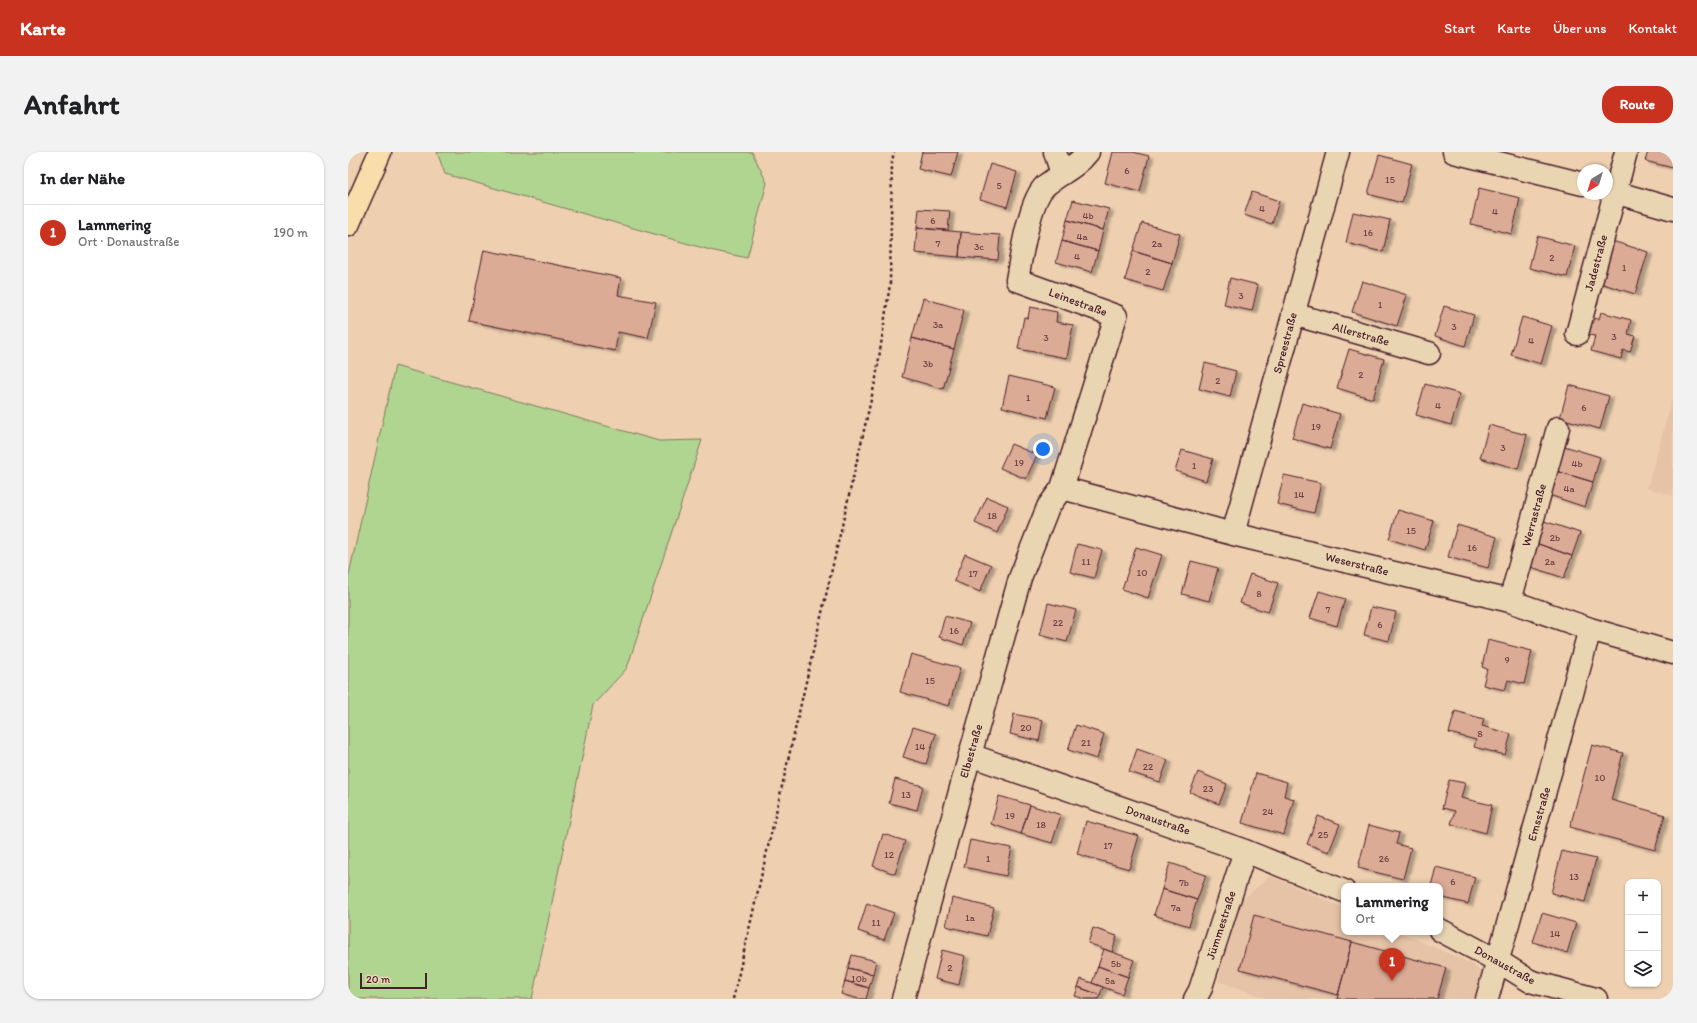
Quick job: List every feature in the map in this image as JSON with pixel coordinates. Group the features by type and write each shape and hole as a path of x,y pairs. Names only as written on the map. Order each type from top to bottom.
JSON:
{"main road":[{"path":"348,225 380,152"}],"street":[{"path":"1055,152 1062,174"},
{"name":"Leinestraße","path":"1062,488 1116,316 1017,280 1034,204 1044,187 1076,165 1088,152"},
{"name":"Spreestraße","path":"1233,534 1338,152"},
{"path":"1454,152 1577,183"},
{"name":"Jadestraße","path":"1613,186 1626,152"},
{"path":"1613,192 1673,209"},
{"name":"Jadestraße","path":"1577,334 1609,200"},
{"name":"Allerstraße","path":"1293,314 1430,353"},
{"name":"Werrastraße","path":"1510,602 1558,428"},
{"name":"Elbestraße","path":"904,999 1020,578 1048,507 1062,488"},
{"name":"Weserstraße","path":"1062,488 1233,534 1510,602 1590,628 1673,652"},
{"name":"Emsstraße","path":"1487,999 1590,628"},
{"name":"Donaustraße","path":"970,755 1245,851 1341,890"},
{"name":"Jümmestraße","path":"1195,999 1200,990 1245,851"},
{"name":"Donaustraße","path":"1443,932 1498,961 1530,981 1596,999"}],"path":[{"path":"733,999 876,378 890,284 892,161 894,152"}],"shaded area":[{"path":"1673,396 1673,496 1647,488"},
{"path":"1270,876 1341,907 1341,935 1406,935 1470,963 1482,973 1474,999 1269,999 1218,981 1240,902"}],"green space":[{"path":"437,152 752,152 767,183 747,258 710,250 445,174"},
{"path":"395,366 659,441 702,440 627,668 593,705 532,999 348,999 348,579"}],"building":[{"path":"922,152 958,152 951,177 918,169"},
{"path":"1113,152 1133,152 1149,156 1140,192 1105,183"},
{"path":"1648,152 1673,152 1673,168 1645,161"},
{"path":"1379,155 1412,164 1402,203 1368,194"},
{"path":"990,164 1017,172 1007,207 980,199"},
{"path":"1479,188 1520,198 1512,234 1471,224"},
{"path":"1252,192 1279,201 1272,224 1244,215"},
{"path":"1073,200 1109,209 1103,230 1067,220"},
{"path":"919,209 950,211 948,230 917,228"},
{"path":"1353,212 1390,220 1383,252 1346,243"},
{"path":"1067,220 1103,230 1098,251 1062,241"},
{"path":"1142,223 1180,234 1172,263 1133,251"},
{"path":"917,228 961,232 959,257 915,253"},
{"path":"961,232 1000,235 998,260 959,257"},
{"path":"1537,236 1575,246 1567,277 1529,268"},
{"path":"1062,241 1098,251 1092,272 1056,262"},
{"path":"1612,241 1648,252 1635,294 1600,283"},
{"path":"484,250 621,278 618,295 656,302 648,338 618,332 615,351 469,321"},
{"path":"1133,251 1172,263 1163,291 1125,280"},
{"path":"1230,278 1258,285 1252,311 1224,305"},
{"path":"1362,281 1407,295 1397,326 1352,312"},
{"path":"923,298 964,310 954,349 912,338"},
{"path":"1444,306 1474,315 1465,346 1435,336"},
{"path":"1030,307 1057,312 1056,322 1073,325 1067,358 1018,349 1024,317 1028,318"},
{"path":"1601,312 1631,320 1628,334 1635,336 1630,352 1623,350 1621,359 1591,351 1595,336 1589,335 1593,318 1599,319"},
{"path":"1522,317 1552,326 1541,364 1511,355"},
{"path":"912,338 954,349 943,389 902,377"},
{"path":"1349,349 1384,359 1373,399 1337,388"},
{"path":"1205,363 1236,371 1230,397 1199,389"},
{"path":"1009,376 1055,387 1047,418 1002,407"},
{"path":"1425,384 1460,394 1451,425 1416,415"},
{"path":"1569,385 1609,396 1600,429 1560,418"},
{"path":"1302,403 1340,414 1330,449 1292,438"},
{"path":"1489,425 1527,435 1518,469 1480,458"},
{"path":"1011,444 1037,455 1026,479 1000,468"},
{"path":"1561,445 1600,457 1593,482 1553,470"},
{"path":"1182,450 1213,459 1206,481 1175,471"},
{"path":"1553,470 1593,482 1585,507 1546,494"},
{"path":"1284,475 1321,483 1314,513 1277,504"},
{"path":"987,497 1008,506 997,533 975,523"},
{"path":"1398,510 1434,521 1425,550 1389,539"},
{"path":"1544,521 1580,533 1572,556 1530,541 1541,531"},
{"path":"1457,525 1497,537 1488,568 1448,557"},
{"path":"1530,541 1572,556 1564,578 1528,566"},
{"path":"1077,544 1102,550 1094,578 1070,572"},
{"path":"1136,547 1162,555 1148,598 1122,589"},
{"path":"965,554 991,565 980,592 954,581"},
{"path":"1191,561 1218,568 1209,601 1182,594"},
{"path":"1250,574 1278,583 1268,612 1240,603"},
{"path":"1319,591 1345,599 1337,626 1310,618"},
{"path":"1048,603 1076,610 1067,642 1040,635"},
{"path":"1371,607 1396,612 1389,641 1364,635"},
{"path":"945,616 970,623 963,645 939,637"},
{"path":"1488,640 1532,651 1524,684 1508,680 1505,690 1483,685 1487,669 1482,667"},
{"path":"911,654 960,668 949,706 900,692"},
{"path":"1455,711 1484,719 1482,726 1511,734 1505,755 1474,747 1476,740 1449,733"},
{"path":"1014,714 1043,720 1039,741 1010,734"},
{"path":"1076,725 1104,734 1097,759 1068,750"},
{"path":"913,727 936,734 926,764 903,757"},
{"path":"1592,745 1623,753 1611,800 1665,815 1655,850 1570,827"},
{"path":"1137,749 1168,760 1160,782 1129,772"},
{"path":"1198,772 1227,784 1219,804 1190,792"},
{"path":"1256,773 1287,782 1284,796 1294,799 1284,835 1242,823"},
{"path":"895,779 923,786 917,810 889,803"},
{"path":"1449,780 1465,783 1461,798 1492,805 1486,833 1451,824 1455,811 1442,808"},
{"path":"999,796 1030,805 1021,834 991,824"},
{"path":"1030,805 1061,815 1052,843 1021,834"},
{"path":"1318,816 1340,824 1329,852 1307,844"},
{"path":"1086,821 1139,836 1129,869 1077,854"},
{"path":"1369,825 1399,833 1396,844 1411,848 1403,879 1358,868"},
{"path":"883,834 905,841 895,874 873,866"},
{"path":"970,840 1012,848 1006,876 964,867"},
{"path":"1562,851 1596,859 1585,902 1551,893"},
{"path":"1170,863 1206,875 1197,900 1162,889"},
{"path":"1436,867 1475,877 1468,904 1443,898 1443,883 1432,883"},
{"path":"1162,889 1197,900 1189,926 1154,915"},
{"path":"952,898 994,908 987,936 946,926"},
{"path":"867,903 894,913 884,940 858,931"},
{"path":"1542,913 1576,923 1567,953 1533,942"},
{"path":"1254,915 1352,942 1338,995 1240,969"},
{"path":"1093,928 1117,936 1112,952 1088,943"},
{"path":"1352,942 1446,968 1437,999 1337,999"},
{"path":"1104,949 1134,960 1128,977 1098,966"},
{"path":"942,950 965,956 959,985 935,979"},
{"path":"852,955 876,961 873,974 848,968"},
{"path":"1098,966 1128,977 1122,994 1092,983"},
{"path":"848,968 873,974 869,988 845,981"},
{"path":"1081,979 1103,987 1100,995 1078,987"},
{"path":"845,981 869,988 866,999 859,999 841,994"},
{"path":"1078,987 1100,995 1098,999 1084,999 1075,996"}],"place":[{"name":"Lammering","path":"1392,981"}]}
